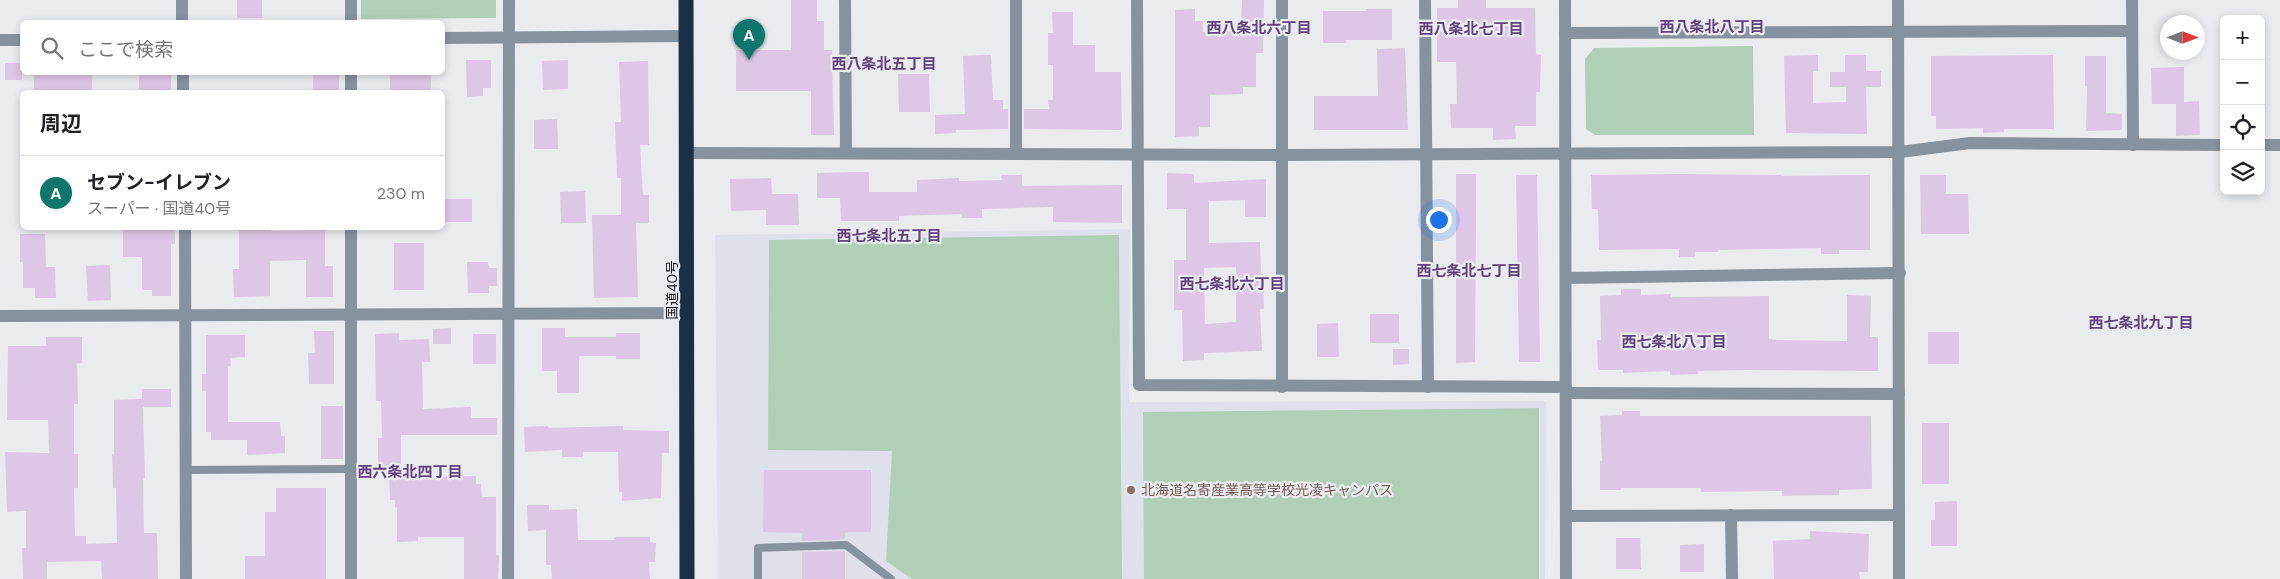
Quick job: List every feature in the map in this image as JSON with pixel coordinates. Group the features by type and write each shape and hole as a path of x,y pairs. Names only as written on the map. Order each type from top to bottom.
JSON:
{"highway":[{"name":"国道40号","path":"686,0 687,579"}],"street":[{"path":"182,0 182,20"},
{"path":"351,0 351,20"},
{"path":"508,579 509,0"},
{"path":"845,0 846,153"},
{"path":"1016,0 1016,154"},
{"path":"1137,0 1140,154 1139,385 1899,394"},
{"path":"1282,0 1282,387"},
{"path":"1425,0 1428,387"},
{"path":"1565,0 1566,579"},
{"path":"1898,0 1900,152 1899,579"},
{"path":"2132,0 2133,145"},
{"path":"1565,33 2132,31"},
{"path":"445,38 686,36"},
{"path":"0,40 20,40"},
{"path":"183,75 183,90"},
{"path":"351,75 351,90"},
{"path":"687,153 1282,155 1566,152 1900,152 1970,143 2220,145"},
{"path":"2265,145 2280,145"},
{"path":"185,230 186,579"},
{"path":"351,230 351,579"},
{"path":"1566,278 1900,274"},
{"path":"0,316 688,313"},
{"path":"1731,515 1732,579"},
{"path":"1566,516 1899,515"}],"lane":[{"path":"185,470 351,469"},
{"path":"758,579 758,548 846,546 891,579"}],"shaded area":[{"name":"北海道名寄産業高等学校光凌キャンパス","path":"1130,229 1129,402 1546,401 1545,579 718,579 715,235"}],"green space":[{"path":"361,0 496,0 496,18 361,19"},
{"path":"1753,46 1754,135 1595,135 1586,129 1585,59 1594,48"},
{"path":"1119,235 1122,579 912,579 886,561 892,451 768,450 769,240"},
{"path":"1539,408 1539,579 1144,579 1143,412"}],"building":[{"path":"237,0 262,0 262,18 237,18"},
{"path":"791,0 817,0 817,21 824,21 824,50 832,50 834,135 811,135 811,91 736,91 736,50 791,50"},
{"path":"1242,0 1264,0 1263,53 1256,53 1256,87 1243,87 1243,94 1210,95 1210,127 1199,127 1199,136 1175,137 1175,10 1195,9 1195,21 1203,21 1203,32 1241,31"},
{"path":"1458,0 1486,0 1486,8 1535,8 1536,54 1541,55 1540,92 1536,92 1536,126 1515,126 1516,139 1493,140 1493,128 1451,128 1450,104 1457,104 1456,62 1437,62 1437,8 1458,8"},
{"path":"1366,9 1392,9 1392,40 1346,40 1346,43 1323,43 1323,11 1366,11"},
{"path":"1052,12 1073,12 1073,45 1095,45 1095,72 1121,72 1122,130 1024,129 1024,109 1049,109 1048,100 1053,100 1053,65 1048,65 1048,33 1053,33"},
{"path":"1405,48 1408,130 1314,130 1314,96 1378,96 1377,49"},
{"path":"991,55 993,100 1003,100 1003,109 1008,109 1008,129 956,130 956,133 935,134 935,115 965,114 963,56"},
{"path":"1818,55 1818,71 1813,71 1813,103 1846,102 1846,87 1830,87 1830,72 1845,72 1845,55 1866,55 1866,71 1881,71 1881,87 1866,87 1867,134 1786,133 1784,56"},
{"path":"2053,55 2054,129 2004,129 2004,132 1983,133 1983,128 1936,129 1936,116 1931,116 1931,56"},
{"path":"2085,56 2106,56 2106,113 2122,114 2122,130 2086,131 2087,86 2085,86"},
{"path":"466,60 491,60 491,88 483,88 483,96 467,97"},
{"path":"568,60 568,89 543,90 542,61"},
{"path":"648,61 649,145 640,145 643,195 649,195 649,223 636,223 638,297 594,298 592,215 621,215 621,178 617,178 615,122 621,122 619,62"},
{"path":"5,63 20,63 22,80 5,80"},
{"path":"2184,67 2184,102 2199,101 2200,135 2176,136 2176,104 2152,104 2151,68"},
{"path":"898,74 929,74 930,112 899,112"},
{"path":"34,75 92,75 92,90 34,90"},
{"path":"139,75 171,75 171,90 139,90"},
{"path":"313,75 339,75 339,90 313,90"},
{"path":"390,75 431,75 431,90 390,90"},
{"path":"557,119 558,149 534,149 534,120"},
{"path":"869,172 869,192 917,192 917,180 959,178 959,181 1002,180 1001,175 1022,175 1022,186 1122,185 1122,223 1053,222 1053,207 982,209 982,218 962,218 962,214 899,216 899,221 841,221 840,198 817,198 817,173"},
{"path":"1167,173 1194,174 1194,183 1266,179 1266,217 1245,217 1245,200 1209,201 1209,243 1260,242 1264,309 1260,309 1262,351 1204,353 1204,360 1183,361 1182,310 1174,310 1174,260 1186,260 1186,209 1167,209","holes":["1236,267 1236,322 1205,324 1204,268"]},
{"path":"1456,174 1476,174 1476,223 1475,362 1456,363"},
{"path":"1516,175 1537,175 1540,362 1519,362"},
{"path":"1591,175 1870,175 1870,250 1839,250 1839,254 1821,254 1821,248 1718,250 1718,252 1695,252 1695,257 1679,257 1679,249 1599,250 1598,209 1592,209"},
{"path":"1920,175 1946,175 1946,194 1968,194 1969,234 1921,234"},
{"path":"771,178 772,194 798,194 799,225 766,225 766,210 731,211 730,179"},
{"path":"585,191 586,223 561,223 560,192"},
{"path":"445,199 472,199 472,222 445,222"},
{"path":"123,230 175,230 175,244 171,244 171,296 152,296 152,290 142,290 142,257 123,257"},
{"path":"239,230 325,230 325,266 333,266 333,297 306,297 306,260 270,261 270,296 234,297 233,269 239,269"},
{"path":"20,234 45,234 46,267 55,267 56,298 35,298 35,288 23,288 23,262 20,262"},
{"path":"394,243 424,243 424,290 394,290"},
{"path":"467,262 488,262 489,268 497,268 497,286 489,286 489,293 468,293"},
{"path":"110,265 111,300 88,301 86,266"},
{"path":"1621,289 1641,289 1641,295 1671,294 1671,297 1769,296 1769,339 1778,340 1847,341 1847,295 1871,296 1870,337 1878,337 1878,371 1748,370 1698,371 1698,374 1670,375 1670,371 1623,373 1623,370 1598,370 1597,340 1601,340 1600,296 1621,295"},
{"path":"1370,314 1399,314 1399,343 1370,343"},
{"path":"1338,323 1339,357 1317,357 1317,324"},
{"path":"451,328 451,344 433,344 433,329"},
{"path":"542,328 565,328 565,337 616,337 616,333 640,333 640,359 616,359 616,356 579,356 579,393 557,393 557,371 542,371"},
{"path":"314,331 334,331 334,384 309,384 308,353 315,353"},
{"path":"1928,332 1959,332 1959,364 1928,364"},
{"path":"399,333 399,340 429,339 430,362 422,362 423,409 471,407 471,418 497,418 497,435 401,435 401,467 378,467 378,438 382,438 381,401 376,401 375,334"},
{"path":"473,334 496,334 496,364 473,364"},
{"path":"206,335 245,335 245,357 230,358 231,366 228,366 228,422 280,422 281,436 285,436 285,453 247,455 247,440 211,440 211,432 206,432 206,391 202,391 202,374 206,374"},
{"path":"46,337 82,337 82,363 77,363 78,404 74,404 74,454 78,454 78,488 74,488 75,536 86,536 86,544 117,543 116,488 113,488 112,454 114,454 114,400 142,399 142,389 171,389 171,407 143,407 144,533 157,533 158,579 102,579 101,561 47,562 47,579 23,579 22,548 26,548 26,511 7,512 5,452 49,453 48,420 7,420 8,346 46,346"},
{"path":"1393,349 1409,349 1409,364 1393,365"},
{"path":"321,406 343,406 343,459 321,459"},
{"path":"1622,411 1640,411 1640,416 1871,416 1872,489 1839,490 1839,495 1782,496 1782,491 1701,492 1701,488 1621,488 1621,490 1600,490 1600,461 1602,461 1600,416 1622,415"},
{"path":"1922,423 1949,423 1949,484 1922,484"},
{"path":"548,426 549,428 623,426 623,430 669,431 669,453 662,453 661,498 622,501 622,492 619,492 618,452 583,452 583,457 562,457 562,450 525,452 524,427"},
{"path":"764,470 871,470 871,532 848,532 845,533 845,539 802,541 802,533 763,532"},
{"path":"417,474 417,477 476,476 476,484 481,484 482,497 496,497 496,555 499,555 498,579 464,579 464,537 418,537 418,541 397,542 397,507 395,508 395,500 390,500 389,475"},
{"path":"276,488 326,488 326,579 245,579 245,556 265,556 265,512 276,512"},
{"path":"1957,501 1957,546 1931,546 1931,520 1935,520 1935,502"},
{"path":"527,505 549,505 549,510 577,509 578,540 650,537 650,542 656,543 655,562 649,562 650,579 552,579 551,565 546,565 546,530 528,531"},
{"path":"1810,531 1869,534 1868,572 1859,572 1860,579 1774,579 1773,541 1810,539"},
{"path":"1616,538 1640,538 1641,569 1616,569"},
{"path":"1704,544 1704,572 1680,572 1680,545"},
{"path":"845,551 845,579 802,579 802,552"}],"place":[{"name":"セブン-イレブン","path":"749,60"},
{"name":"北海道名寄産業高等学校光凌キャンパス","path":"1131,490"}],"district":[{"name":"西八条北八丁目","path":"1712,27"},
{"name":"西八条北六丁目","path":"1259,28"},
{"name":"西八条北七丁目","path":"1471,29"},
{"name":"西八条北五丁目","path":"884,64"},
{"name":"西七条北五丁目","path":"889,236"},
{"name":"西七条北七丁目","path":"1469,271"},
{"name":"西七条北六丁目","path":"1232,284"},
{"name":"西七条北九丁目","path":"2141,323"},
{"name":"西七条北八丁目","path":"1674,342"},
{"name":"西六条北四丁目","path":"410,472"}]}
